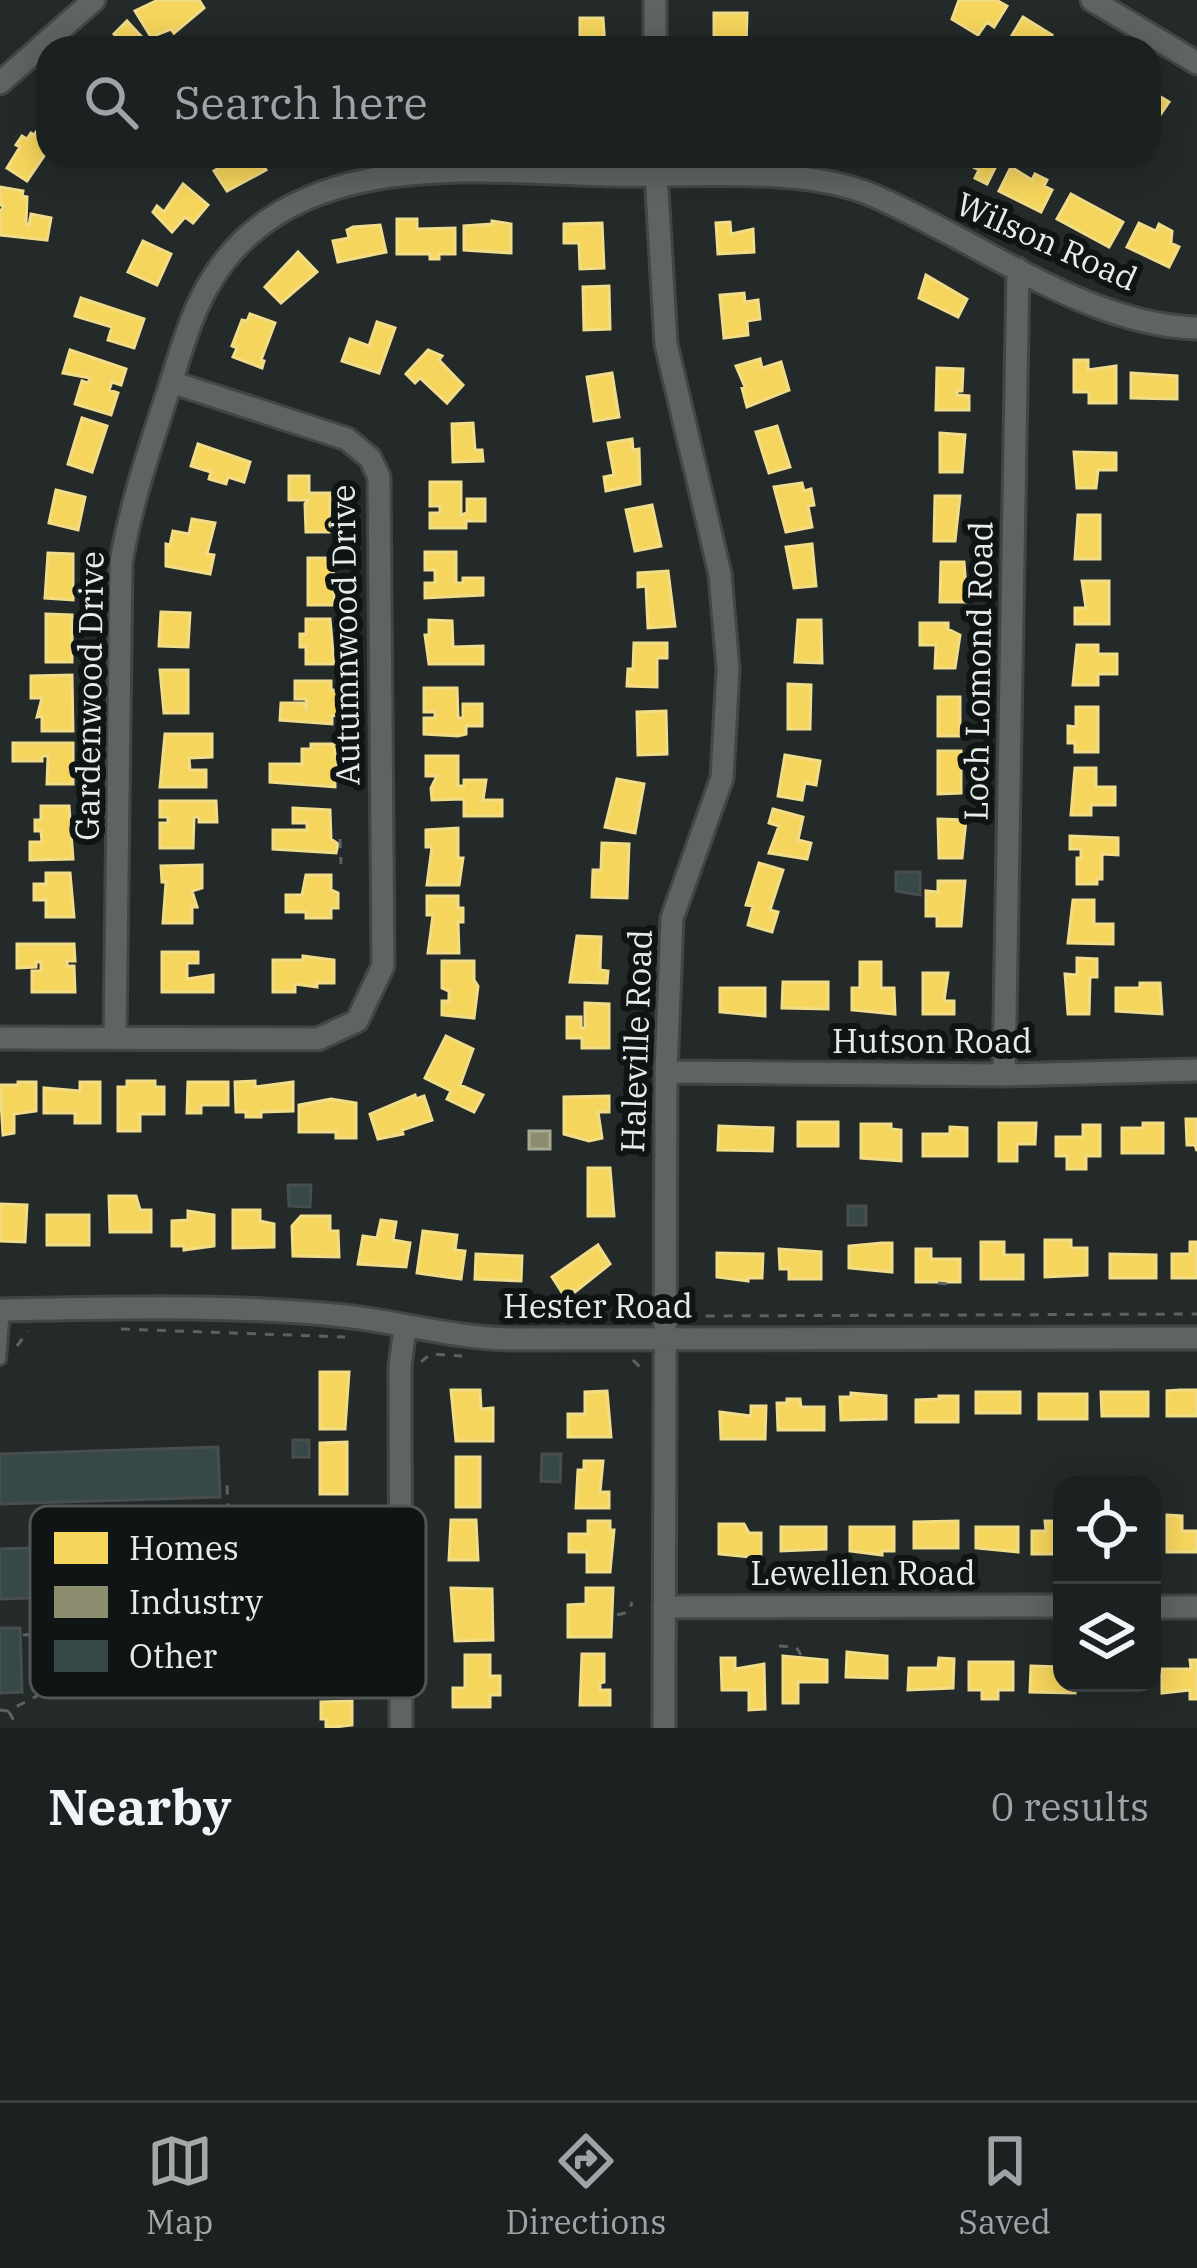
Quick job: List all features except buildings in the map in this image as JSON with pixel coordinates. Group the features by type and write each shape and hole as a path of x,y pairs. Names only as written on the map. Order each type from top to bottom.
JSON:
{"street":[{"path":"53,36 94,0"},
{"path":"655,0 655,36"},
{"path":"1092,0 1152,36"},
{"path":"1161,41 1197,63"},
{"path":"0,83 36,51"},
{"name":"Wilson Road","path":"306,198 375,177 594,168"},
{"name":"Haleville Road","path":"655,168 666,344 719,574 728,669 722,778 672,918 666,1072 664,1728"},
{"name":"Wilson Road","path":"681,168 784,176 868,193 1116,313 1197,328"},
{"name":"Gardenwood Drive","path":"115,1038 121,563 130,507 185,336 216,273 250,235 306,198"},
{"name":"Loch Lomond Road","path":"1004,1075 1018,268"},
{"name":"Autumnwood Drive","path":"115,1038 318,1039 357,1021 383,966 379,477 370,458 347,439 171,382"},
{"path":"0,1038 115,1038"},
{"name":"Hutson Road","path":"666,1072 1004,1075 1197,1070"},
{"name":"Hester Road","path":"2,1310 348,1316 486,1339 1197,1338"},
{"path":"400,1506 400,1366 405,1328"},
{"name":"Lewellen Road","path":"664,1607 1053,1606"},
{"path":"1161,1607 1197,1607"},
{"path":"401,1698 401,1728"}],"lane":[{"path":"0,1359 2,1310"}],"path":[{"path":"336,628 336,656"},
{"path":"340,838 341,864"},
{"path":"938,1283 955,1285"},
{"path":"689,1311 698,1316 1197,1315"},
{"path":"16,1354 19,1339 35,1328"},
{"path":"106,1328 362,1337"},
{"path":"419,1369 430,1354 473,1357"},
{"path":"629,1358 644,1371"},
{"path":"227,1481 227,1506"},
{"path":"617,1615 629,1612 632,1602"},
{"path":"23,1635 30,1635"},
{"path":"779,1646 796,1647 801,1655"},
{"path":"0,1710 34,1698"},
{"path":"8,1711 18,1728"}]}
